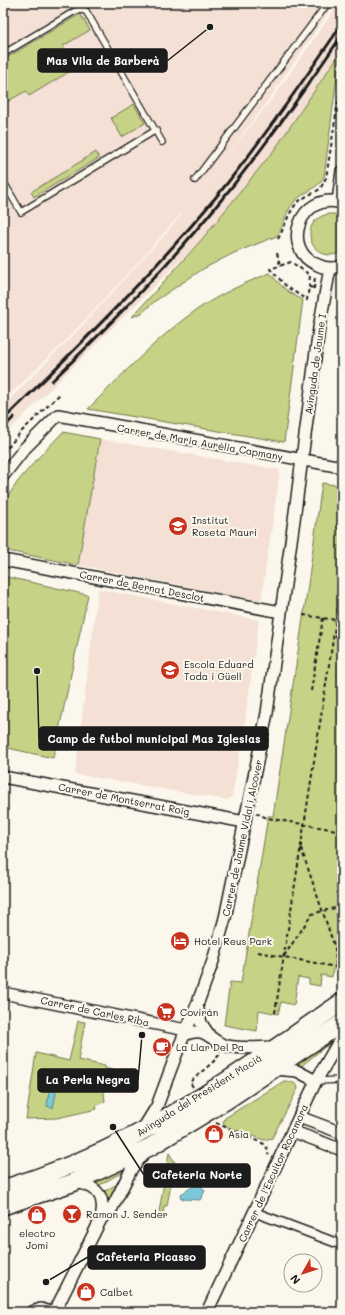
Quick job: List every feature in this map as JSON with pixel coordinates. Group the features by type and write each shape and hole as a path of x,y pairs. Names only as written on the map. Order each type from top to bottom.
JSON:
{"main road":[{"name":"Avinguda del President Macià","path":"3,1189 57,1170 142,1131 195,1100 342,1002"},
{"name":"Avinguda del President Macià","path":"3,1206 72,1183 150,1147 227,1100 342,1023"}],"street":[{"path":"342,171 340,202 328,201 313,206 302,216 297,231 299,245 305,257 314,264 330,268 342,266"},
{"name":"Avinguda de Jaume I","path":"302,461 319,328 330,268"},
{"name":"Carrer de Maria Aurèlia Capmany","path":"3,476 24,449 58,415 302,461 342,467"},
{"name":"Carrer de Jaume Vidal i Alcover","path":"142,1131 157,1106 185,1032 197,1005 219,942 225,918 267,713 302,461"},
{"name":"Carrer de Bernat Desclot","path":"3,560 281,612"},
{"name":"Carrer de Montserrat Roig","path":"3,777 245,822"},
{"name":"Carrer de Carles Riba","path":"3,993 185,1032 200,1032 209,1035 217,1042 232,1046 249,1048 276,1047"},
{"path":"197,1005 200,1023 209,1035"},
{"name":"Carrer de l'Escultor Rocamora","path":"207,1312 316,1081 342,1036"},
{"path":"274,1068 297,1071 316,1081"},
{"path":"297,1071 306,1083 308,1098"},
{"path":"299,1117 342,1133"},
{"path":"292,1131 342,1150"},
{"path":"32,1312 40,1309 50,1312 58,1305 101,1219 112,1208 132,1168 150,1147"},
{"path":"72,1183 81,1182 89,1185 96,1191 102,1202 101,1219"},
{"path":"254,1212 342,1245"}],"lane":[{"path":"195,180 328,3"},
{"path":"3,54 75,11 86,11 162,142"},
{"path":"3,181 21,212 156,130"},
{"path":"316,1081 342,1080"}],"path":[{"path":"278,239 287,218 297,203 310,193 320,188 326,178 342,77"},
{"path":"277,253 280,265"},
{"path":"291,262 310,275 309,286 308,300 287,288 270,269 291,262"},
{"path":"309,286 326,291"},
{"path":"3,453 21,432 61,393"},
{"path":"275,1013 342,581"},
{"path":"303,615 336,620"},
{"path":"311,691 323,618"},
{"path":"334,635 342,637"},
{"path":"248,809 267,818 304,823 341,831 342,822"},
{"path":"300,847 303,849 335,948 336,967"},
{"path":"284,957 312,914 342,906"},
{"path":"258,952 341,968"}],"shaded area":[{"path":"3,3 335,3 267,102 219,165 272,99 339,3 342,3 342,49 275,149 203,238 3,436 3,406 83,325 170,229 186,208 67,339 3,401"},
{"name":"Institut Roseta Mauri","path":"100,439 280,470 261,601 78,565"},
{"name":"Escola Eduard Toda i Güell","path":"98,589 259,620 245,721 232,797 227,800 75,774"}],"green space":[{"path":"80,14 90,30 63,46 66,52 60,56 69,72 29,96 26,91 3,104 3,60"},
{"path":"340,53 324,177 318,185 302,195 291,205 282,228 277,236 234,253 203,269 155,301 142,313 132,317 203,238 275,149"},
{"path":"134,104 145,123 122,137 111,118"},
{"path":"96,152 99,158 34,197 31,192"},
{"path":"329,214 335,214 342,217 342,252 331,255 322,253 315,248 311,241 310,233 312,225 319,218"},
{"path":"270,273 285,289 303,300 284,442 88,409 146,351 184,319 225,293"},
{"path":"63,432 100,439 78,565 3,550 3,503 19,480"},
{"path":"322,483 342,486 342,970 333,969 332,977 321,975 320,986 309,984 309,979 298,977 294,1005 281,1002 278,1014 259,1010 257,1031 224,1025 230,982 241,983 268,816 273,816"},
{"path":"3,576 88,595 53,758 3,747"},
{"path":"78,1021 85,1022 78,1060 105,1066 105,1068 112,1070 104,1093 105,1101 96,1106 97,1109 57,1118 26,1119 36,1053 69,1061"},
{"path":"328,1043 329,1047 326,1046 298,1067 298,1062"},
{"path":"284,1081 294,1083 298,1088 272,1138 264,1140 225,1126 223,1123 225,1118"},
{"path":"169,1153 184,1177 171,1183 167,1206 164,1206 163,1214 159,1212"},
{"path":"120,1170 124,1171 98,1186 95,1182"},
{"path":"119,1183 110,1202 107,1202 103,1192"}],"water":[{"path":"54,1089 56,1093 53,1108 47,1106 49,1092"},
{"path":"199,1183 205,1191 200,1200 183,1199 180,1197 181,1194"}],"railway":[{"path":"3,420 139,283 216,197 265,134 342,24"},
{"path":"52,381 140,293 182,247 269,139 342,35"},
{"path":"3,428 14,417"}],"place":[{"name":"Mas Vila de Barberà","path":"210,27"},
{"name":"Institut Roseta Mauri","path":"178,526"},
{"name":"Escola Eduard Toda i Güell","path":"170,670"},
{"name":"Camp de futbol municipal Mas Iglesias","path":"37,671"},
{"name":"Hotel Reus Park","path":"180,941"},
{"name":"Covirán","path":"166,1012"},
{"name":"La Perla Negra","path":"142,1035"},
{"name":"La Llar Del Pa","path":"162,1047"},
{"name":"Cafeteria Norte","path":"113,1127"},
{"name":"Asia","path":"214,1134"},
{"name":"Ramon J. Sender","path":"72,1214"},
{"name":"electro Jomi","path":"37,1215"},
{"name":"Cafeteria Picasso","path":"46,1282"},
{"name":"Calbet","path":"86,1292"}]}
